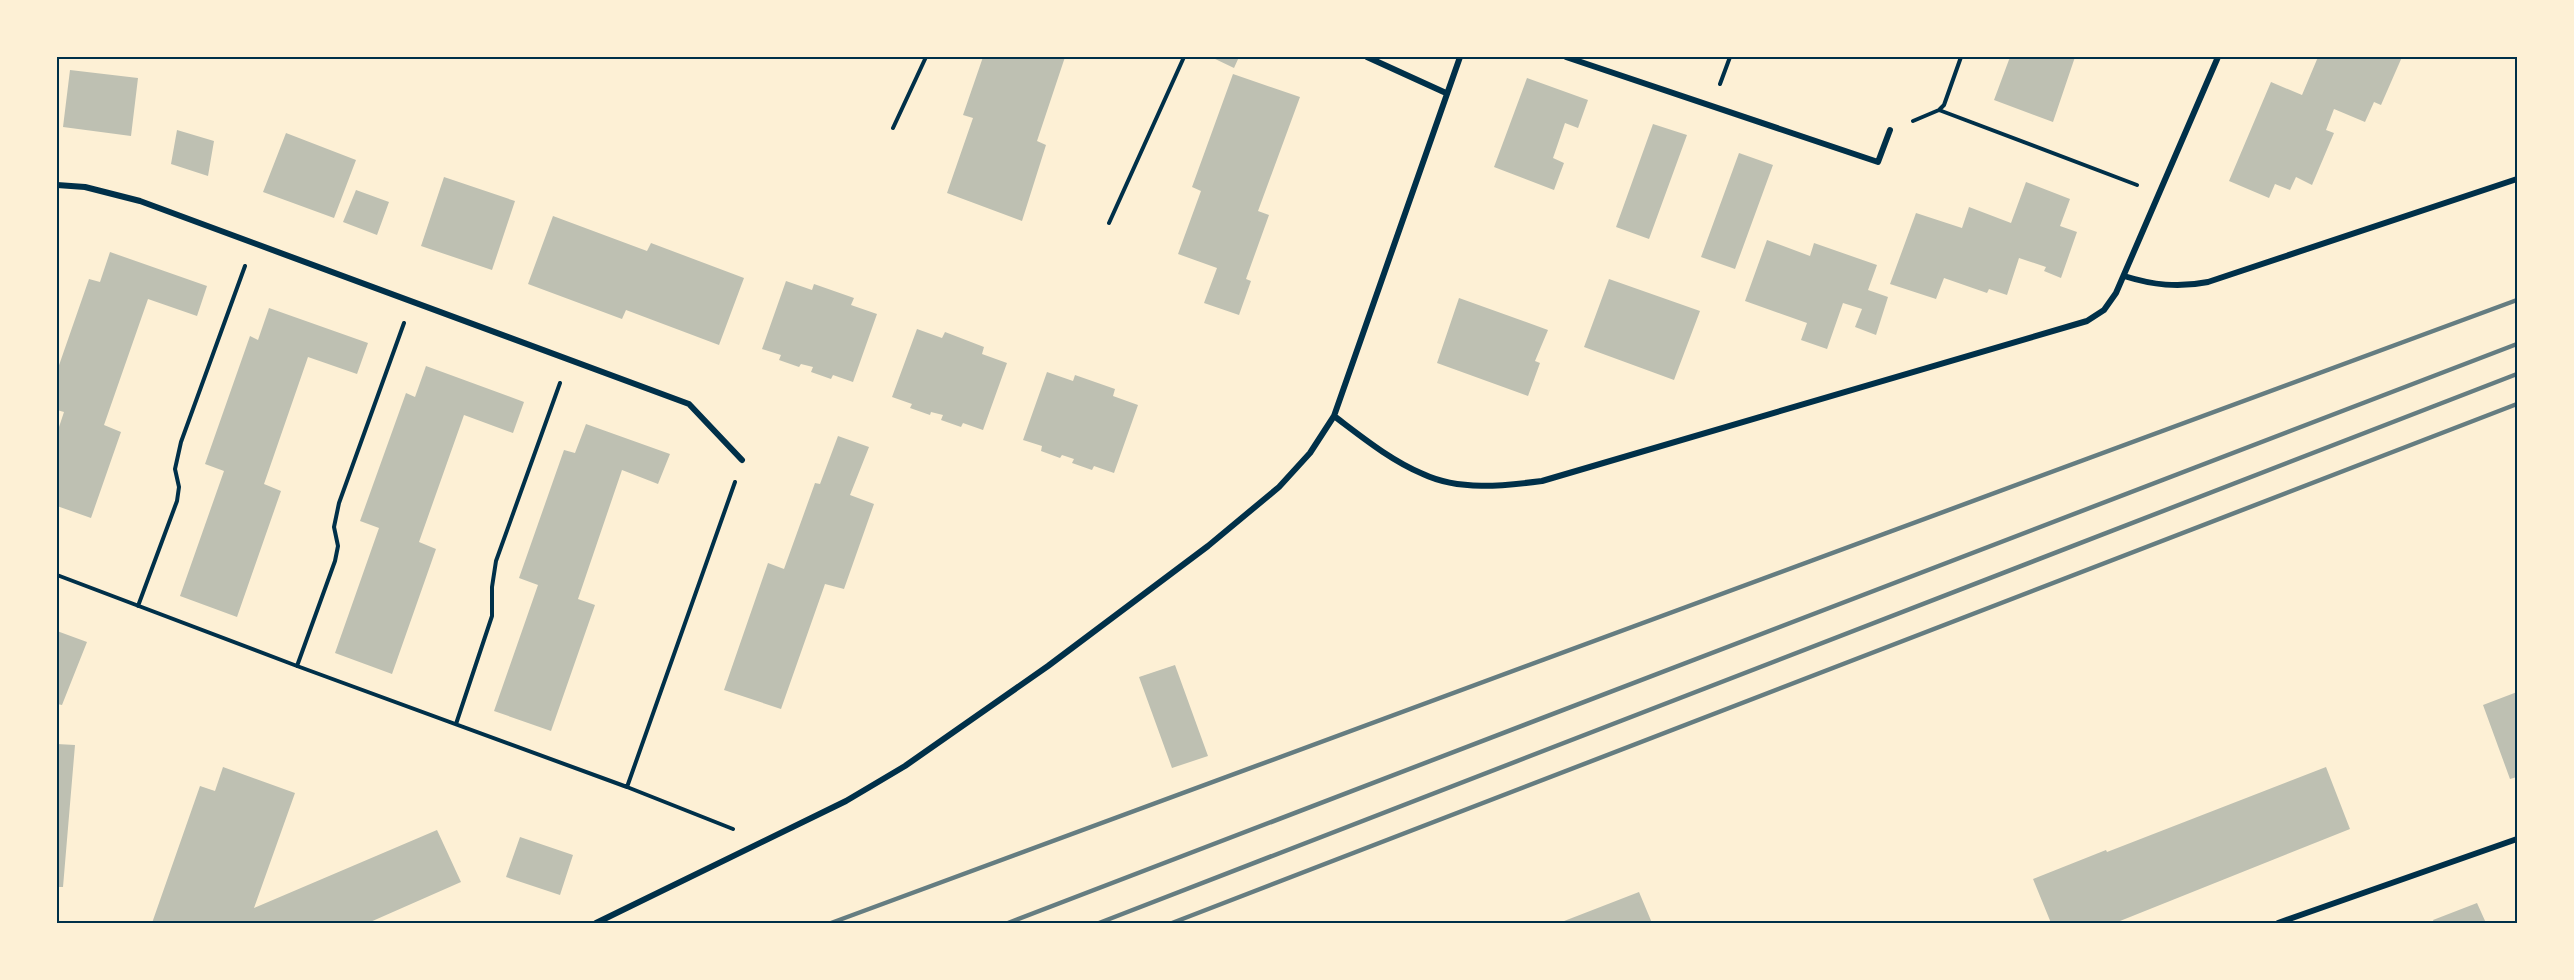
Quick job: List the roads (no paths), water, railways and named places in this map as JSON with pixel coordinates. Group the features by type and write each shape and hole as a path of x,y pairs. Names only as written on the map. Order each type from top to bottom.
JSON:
{"street":[{"path":"1366,57 1446,93"},
{"path":"596,923 846,801 905,766 1048,666 1208,546 1279,487 1310,453 1334,416 1460,57"},
{"path":"1566,57 1878,162 1890,130"},
{"path":"1334,416 1382,451 1424,475 1475,486 1542,481 2086,321 2104,310 2124,276 2218,57"},
{"path":"2124,276 2145,283 2167,286 2208,282 2517,179"},
{"path":"57,185 114,194 689,404 742,460"},
{"path":"2278,923 2517,839"}],"railway":[{"path":"831,923 2517,300"},
{"path":"1008,923 2517,344"},
{"path":"1099,923 2517,374"},
{"path":"1172,923 2517,404"}]}
